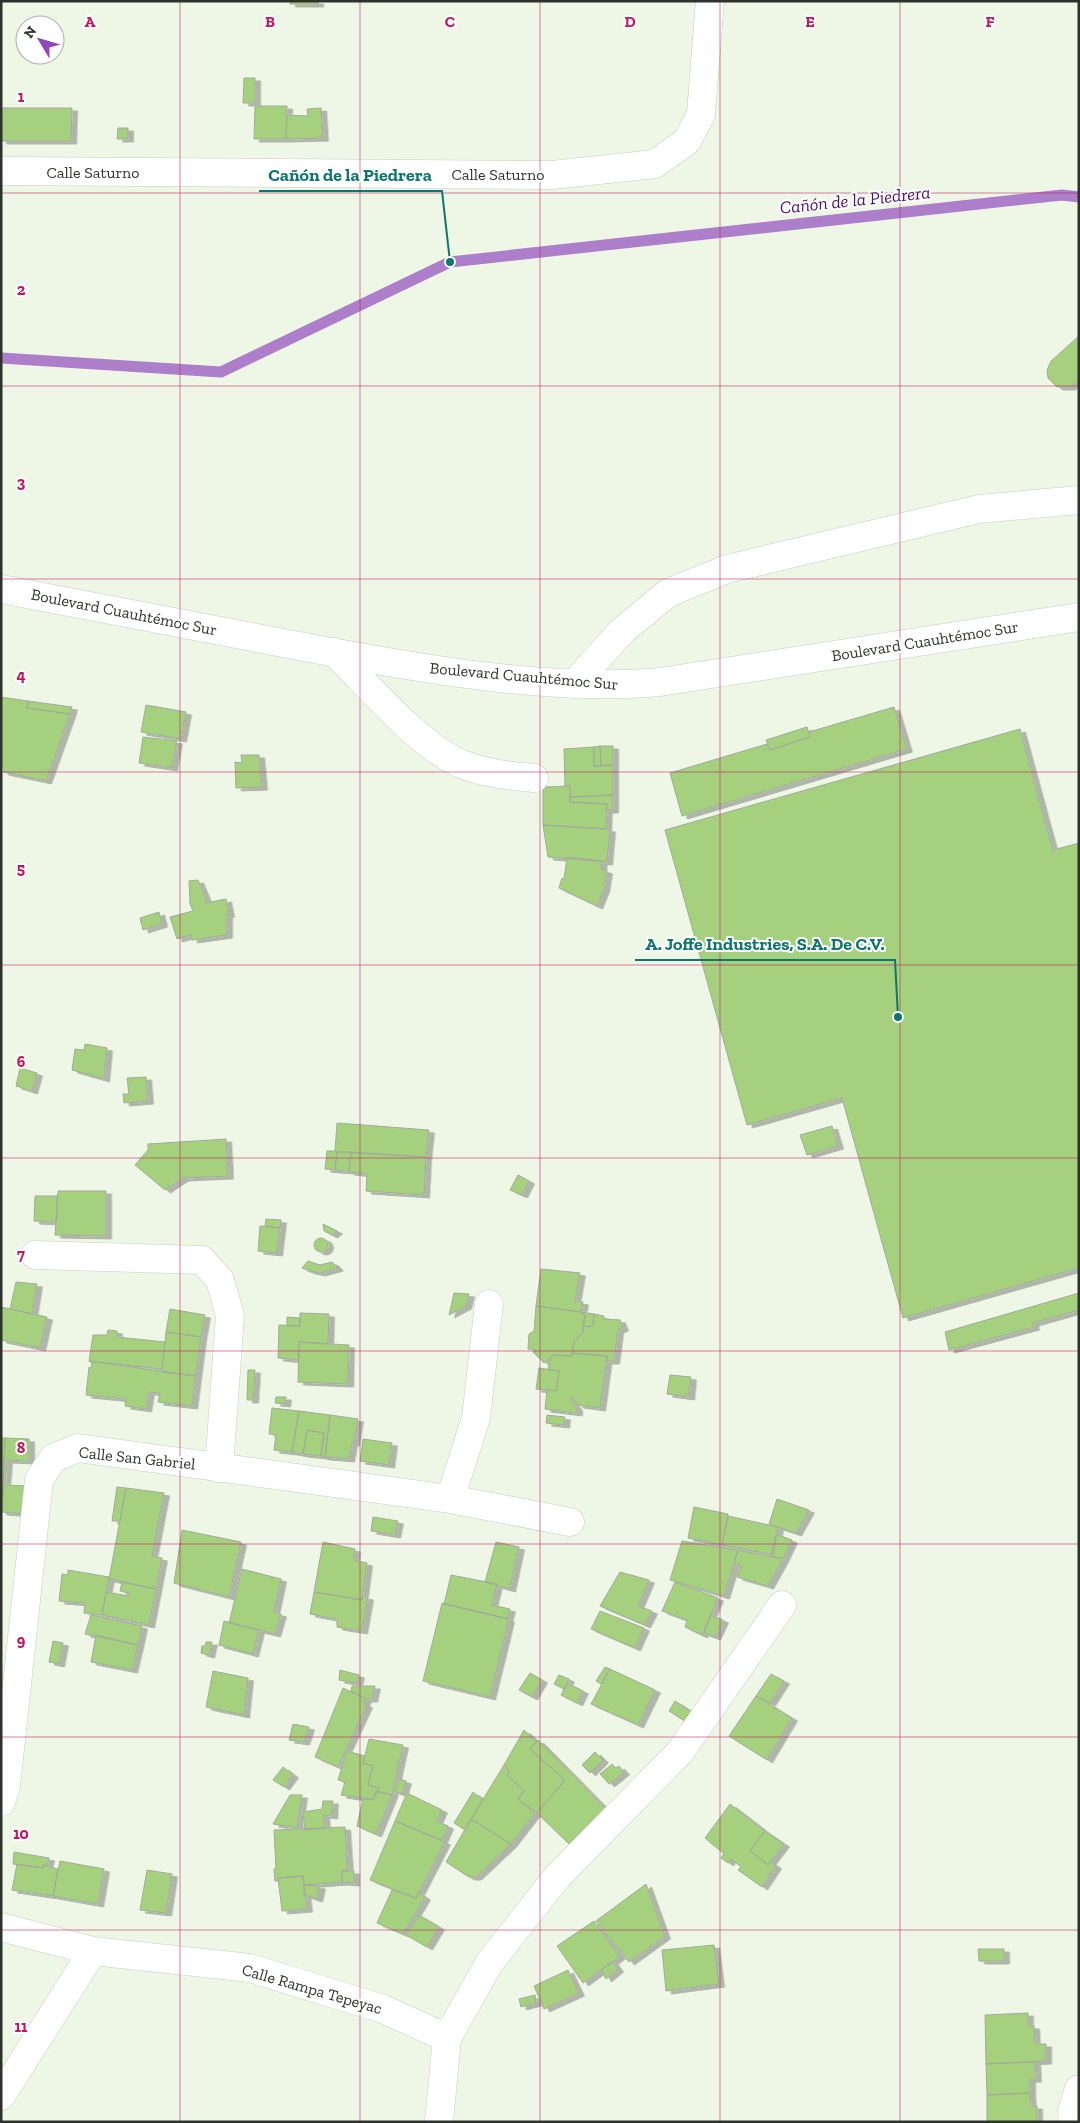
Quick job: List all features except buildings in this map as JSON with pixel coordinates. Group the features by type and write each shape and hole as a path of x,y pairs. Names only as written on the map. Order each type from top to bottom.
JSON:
{"street":[{"name":"Calle Saturno","path":"1,172 552,175 655,164 687,141 701,114 710,1"},
{"path":"574,684 622,631 668,594 728,569 979,509 1079,500"},
{"name":"Boulevard Cuauhtémoc Sur","path":"1,589 411,666 574,684 616,686 660,682 1079,617"},
{"path":"334,652 424,742 460,763 499,775 534,778"},
{"path":"35,1255 202,1260 220,1280 230,1316 219,1468"},
{"path":"450,1499 476,1418 489,1304"},
{"name":"Calle San Gabriel","path":"1,1802 6,1786 39,1480 53,1458 78,1448 450,1499 570,1522"},
{"path":"439,2122 447,2038 496,1954 557,1877 680,1752 782,1605"},
{"name":"Calle Rampa Tepeyac","path":"1,1926 94,1951 250,1968 383,2009 447,2038"},
{"path":"1,2096 94,1951"},
{"path":"1073,2122 1072,2111 1079,2089"}],"waterway":[{"name":"Cañón de la Piedrera","path":"1,358 221,372 450,262 1062,195 1079,197"}],"place":[{"name":"Cañón de la Piedrera","path":"450,262"},
{"name":"A. Joffe Industries, S.A. De C.V.","path":"898,1017"}]}
